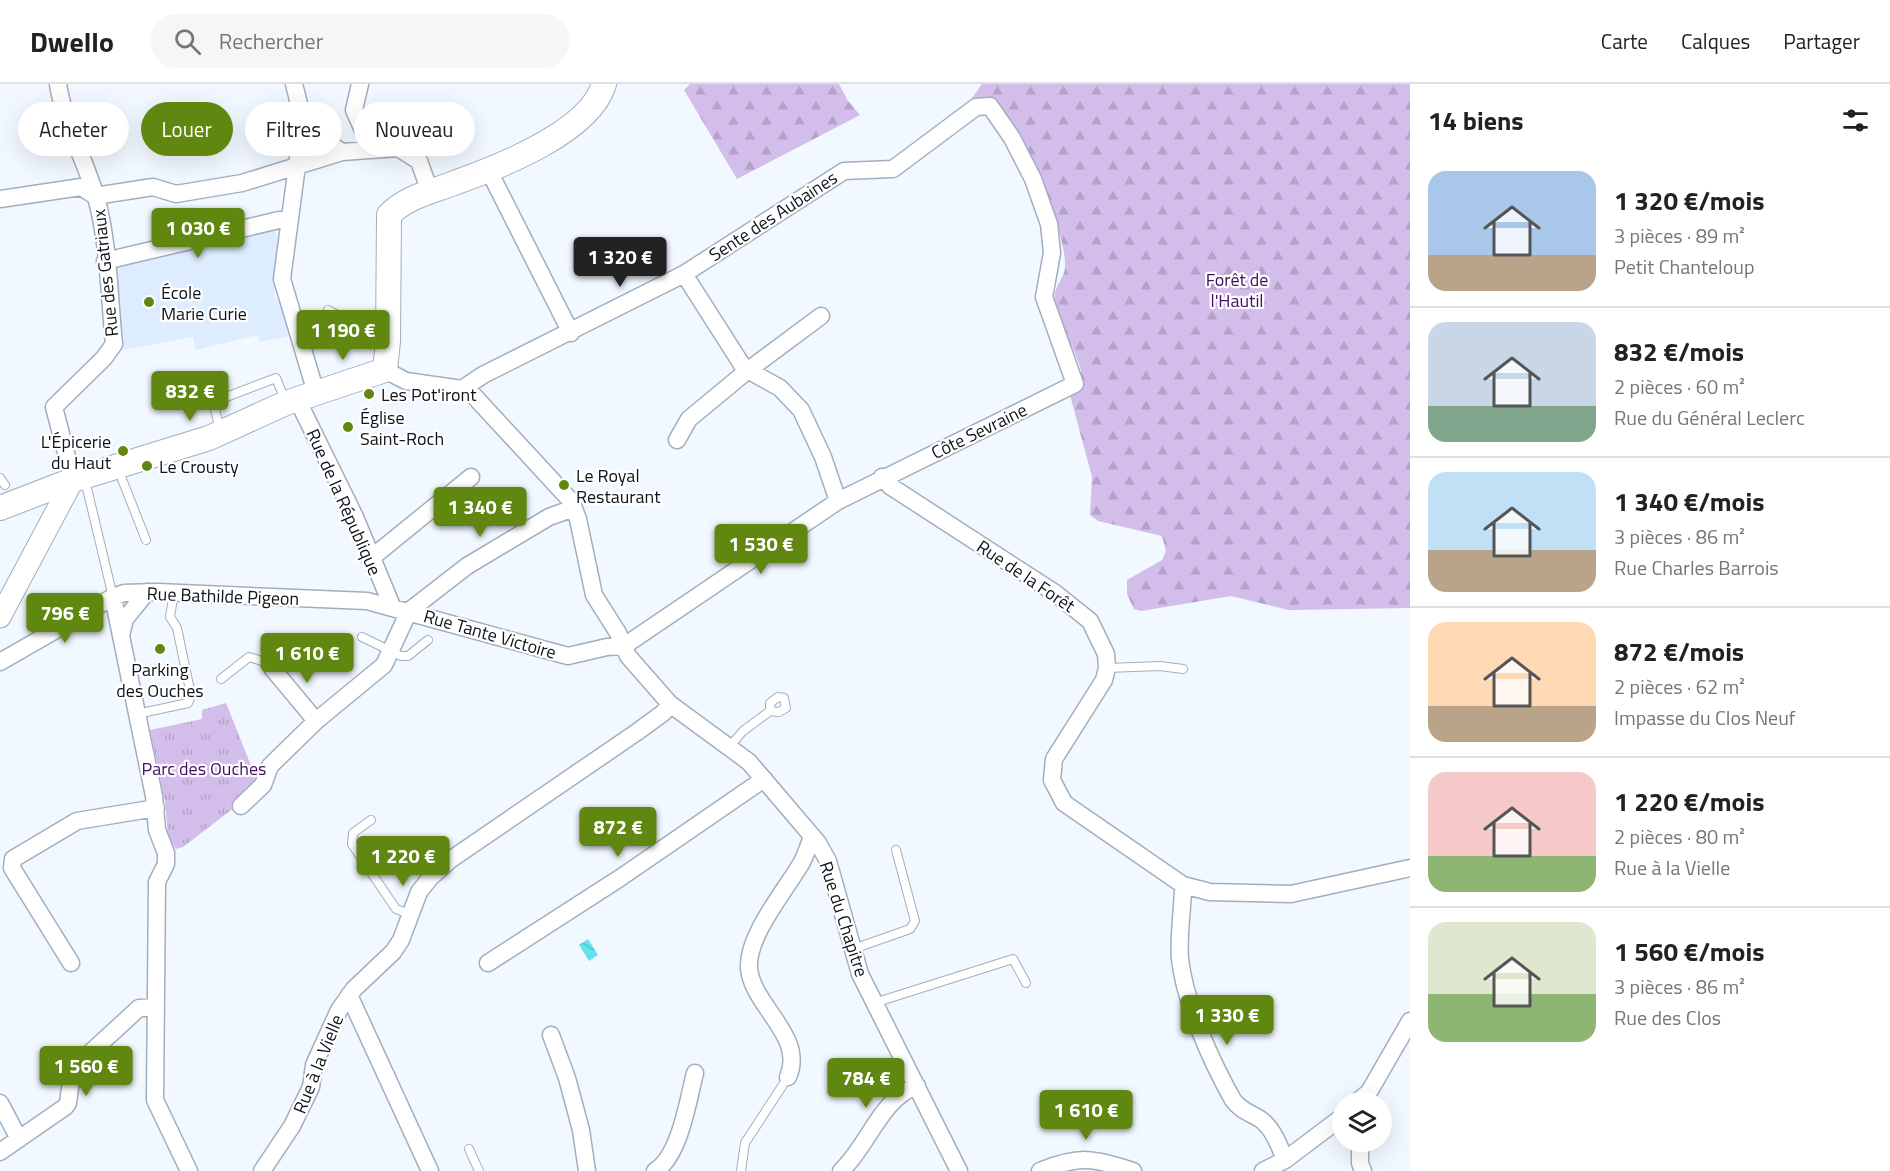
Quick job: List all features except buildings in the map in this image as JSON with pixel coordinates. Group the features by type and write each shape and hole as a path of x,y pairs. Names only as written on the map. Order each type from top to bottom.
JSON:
{"main road":[{"path":"0,508 78,478 221,432 300,398 385,370 388,331 389,215 400,202 489,171 567,130 592,109 604,84"}],"street":[{"name":"Rue des Gatriaux","path":"58,84 74,141 95,196 103,229 114,344 105,358 54,407 78,478"},
{"name":"Rue de la République","path":"294,84 300,102"},
{"path":"356,102 360,84"},
{"name":"Sente des Aubaines","path":"462,389 483,375 571,333 684,274 844,171 893,168 976,107 990,106 1012,138 1033,179 1049,224 1052,253 1044,297 1075,384"},
{"path":"342,152 354,151"},
{"name":"Rue de la République","path":"297,156 282,279 300,398 392,606"},
{"path":"0,199 81,187 95,196 153,187 176,194 242,183 328,156"},
{"path":"411,156 419,161 430,192"},
{"path":"489,171 571,333"},
{"path":"105,261 279,220 288,221"},
{"path":"684,274 747,370 780,388 801,410 823,458 838,501"},
{"path":"677,440 689,419 747,370 822,316"},
{"path":"241,806 262,785 270,766 316,721 384,665 409,611 467,566 549,517 574,508 557,485 474,396 462,389 405,381 385,370"},
{"name":"Côte Sevraine","path":"624,646 838,501 882,477 1075,384"},
{"path":"370,559 471,477"},
{"name":"Rue de la Forêt","path":"882,477 890,486 1055,593 1090,621 1103,644 1107,668"},
{"path":"0,617 78,478"},
{"name":"Rue du Chapitre","path":"574,508 594,595 628,656 670,704 730,746 764,778 812,836 828,861 860,974 946,1148 948,1171"},
{"path":"121,635 125,619 147,592"},
{"name":"Rue Bathilde Pigeon","path":"0,662 112,597 124,593 174,592 367,601 392,606"},
{"path":"112,597 156,808 157,830 166,860 158,882 155,1100 189,1171"},
{"name":"Rue Tante Victoire","path":"392,606 568,656 607,646 624,646"},
{"path":"272,668 316,721"},
{"path":"1107,668 1104,680 1054,759 1052,780 1064,803 1184,885 1210,892 1276,894 1303,891 1410,868"},
{"name":"Rue à la Vielle","path":"262,1171 292,1126 311,1087 320,1049 339,1010 349,995 393,952 419,892 430,878 450,860 663,714 670,704"},
{"path":"488,963 620,878 764,778"},
{"path":"71,963 12,868 13,859 77,821 156,808"},
{"path":"788,1077 792,1067 788,1044 751,980 749,962 757,935 803,860 812,836"},
{"path":"1184,885 1180,956 1185,991 1233,1100 1242,1110 1263,1121 1279,1144 1285,1160"},
{"path":"349,995 430,1171"},
{"path":"0,1152 65,1107 68,1103 72,1074 77,1065 139,1008 156,1007"},
{"path":"1368,1092 1410,1021"},
{"path":"551,1035 567,1078 581,1130 587,1171"},
{"path":"655,1171 660,1168 677,1140 695,1073"},
{"path":"841,1171 863,1145 890,1104 905,1090 917,1086"},
{"path":"0,1103 19,1139"},
{"path":"1263,1171 1285,1160 1332,1125"},
{"name":"Rue du Chapitre","path":"946,1148 951,1152 959,1171"},
{"path":"1360,1152 1363,1171"},
{"path":"1041,1171 1062,1162 1083,1158 1098,1160 1133,1171"}],"lane":[{"path":"327,310 360,327 388,331"},
{"path":"117,466 146,540"},
{"path":"78,478 112,597"},
{"path":"136,714 188,703 191,695 177,628 170,616 174,592"},
{"path":"362,637 390,653 408,656 428,640"},
{"path":"221,679 249,657 262,661 272,668"},
{"path":"1107,668 1183,669"},
{"path":"730,746 743,731 770,711"},
{"path":"371,820 353,832 352,844 396,909 410,914"},
{"path":"853,949 910,929 915,921 896,850"},
{"path":"874,1003 1013,959 1026,983"},
{"path":"741,1171 745,1143 788,1077"},
{"path":"469,1149 479,1171"}],"shaded area":[{"path":"273,229 278,236 274,299 279,298 289,336 260,342 258,335 196,350 193,337 118,351 109,268"}],"green space":[{"path":"690,84 839,84 848,101 860,115 737,179 684,90"},
{"name":"Forêt de l'Hautil","path":"982,84 1410,84 1410,608 1289,610 1231,596 1141,611 1134,609 1127,594 1127,580 1162,560 1166,551 1162,536 1098,521 1090,515 1092,477 1070,395 1081,379 1081,370 1055,302 1055,292 1065,268 1063,247 1057,224 1034,176 1003,130 972,98"},
{"name":"Parc des Ouches","path":"226,703 260,788 183,847 176,849 168,837 165,802 150,730 202,719 202,710"}],"water":[{"path":"588,939 598,955 589,961 579,945"}],"place":[{"name":"École Marie Curie","path":"149,302"},
{"name":"Les Pot'iront","path":"369,394"},
{"name":"Église Saint-Roch","path":"348,427"},
{"name":"L'Épicerie du Haut","path":"123,451"},
{"name":"Le Crousty","path":"147,466"},
{"name":"Le Royal Restaurant","path":"564,485"},
{"name":"Parking des Ouches","path":"160,649"}]}
